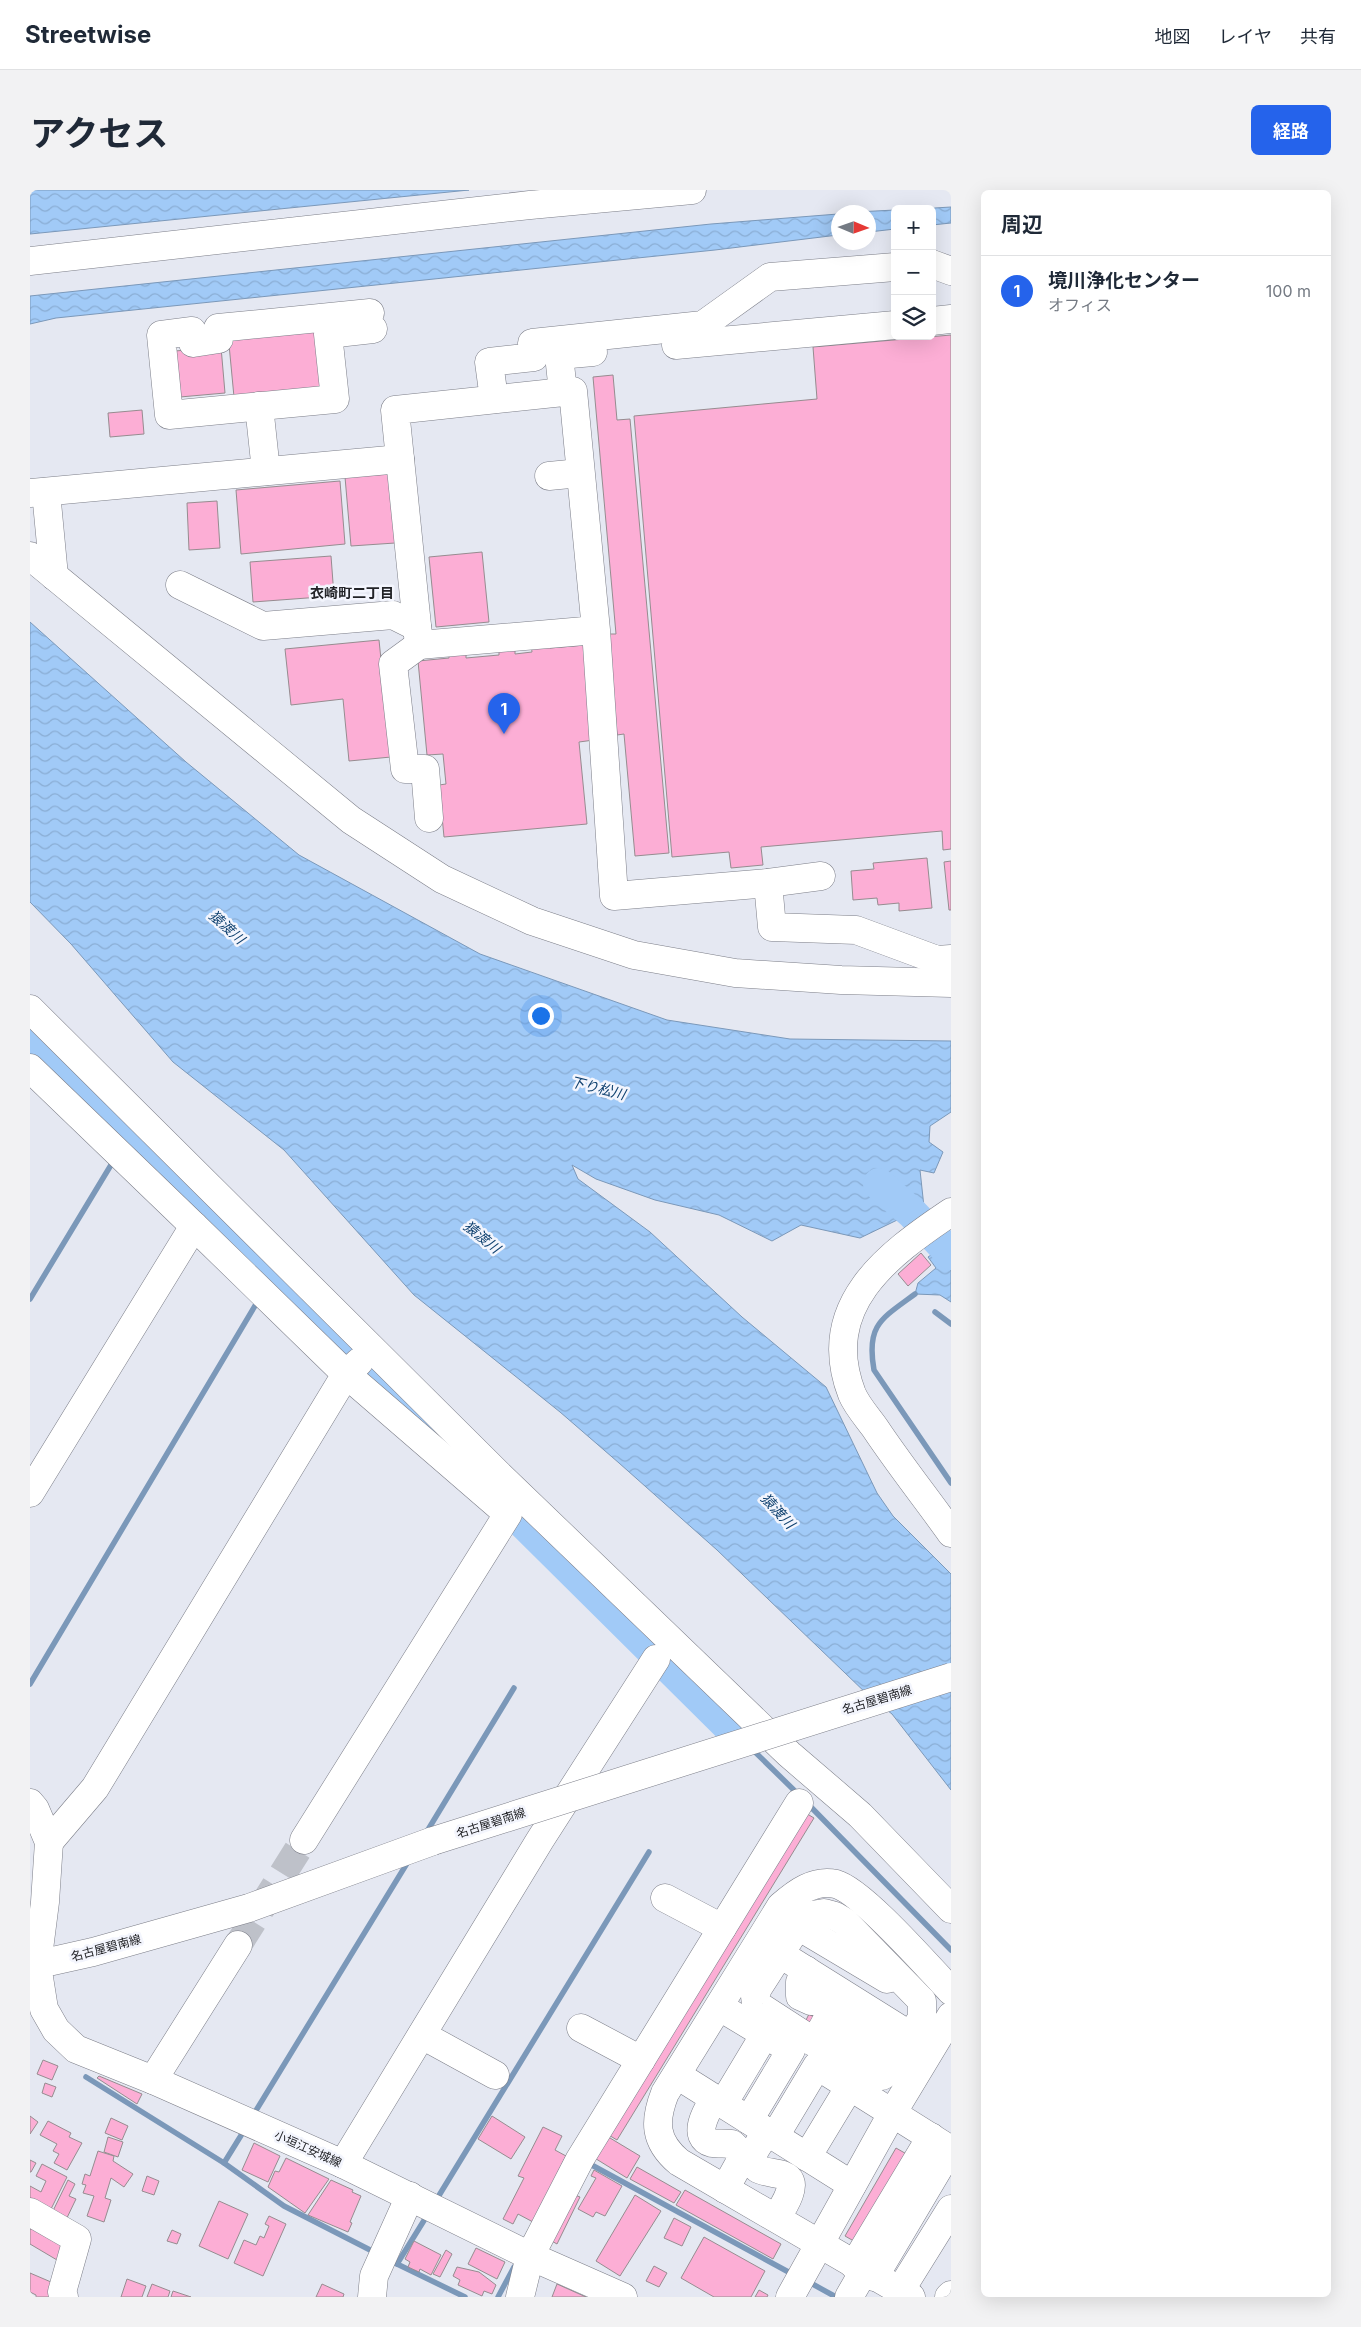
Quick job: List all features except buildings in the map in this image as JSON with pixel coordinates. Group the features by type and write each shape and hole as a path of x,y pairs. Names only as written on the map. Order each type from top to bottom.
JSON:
{"street":[{"path":"30,261 520,206 692,190"},
{"path":"936,265 951,271"},
{"path":"494,400 489,362 534,358 532,343 703,325 770,277 891,267"},
{"path":"936,321 951,319"},
{"path":"372,321 328,334 335,399 259,406 169,415 161,335 192,331 193,343 219,340 218,328 372,321"},
{"path":"563,392 559,355 891,324"},
{"path":"430,818 425,769 405,769 393,664 418,636 395,410 573,391 596,630 614,896 768,883 821,876"},
{"path":"259,406 266,471"},
{"path":"54,576 38,492 400,459"},
{"path":"549,476 580,473"},
{"path":"30,556 351,820 442,879 532,921 634,955 735,973 841,980 951,983"},
{"path":"180,585 262,626 393,615 418,636 596,630"},
{"path":"768,883 772,927 856,930 937,960 951,959"},
{"path":"30,1009 432,1408 789,1754 860,1815 951,1909"},
{"path":"34,1081 118,1153 347,1373 508,1514 304,1840"},
{"path":"951,1212 909,1241 863,1286 846,1321 843,1357 852,1394 951,1533"},
{"path":"30,1493 194,1226"},
{"path":"30,1804 35,1809 49,1842 95,1788 347,1373 368,1354 416,1403 432,1408"},
{"path":"343,2164 540,1840 656,1659"},
{"name":"名古屋碧南線","path":"34,1966 93,1952 248,1908 402,1851 951,1677"},
{"path":"520,2297 530,2256 580,2159 722,1928 811,1806 903,1876 926,1883"},
{"name":"小垣江安城線","path":"49,1842 45,1902 34,1966 44,2009 56,2030 76,2049 153,2080 343,2164 530,2256 623,2297"},
{"path":"951,1991 857,1895 836,1884 815,1884 797,1892 781,1906 665,2093 659,2108 657,2126 661,2141 668,2153 679,2162 820,2243 859,2280 906,2294 951,2209"},
{"path":"665,1898 722,1928"},
{"path":"776,2218 788,2200 792,2185 788,2177 783,2174 762,2172 755,2165 754,2153 803,2047 825,2024 829,2015 828,2008 821,2000 810,2001 800,1996 800,1982 794,1951 802,1921 812,1915 824,1913 836,1916 890,2033 893,2112 797,2284"},
{"path":"153,2080 238,1945"},
{"path":"794,1951 890,2033"},
{"path":"794,1951 890,2033"},
{"path":"794,1951 758,1988 755,1996 756,2004 803,2047 850,2086 944,2145 859,2280"},
{"path":"720,2007 765,2034 803,2047 873,2077 882,2076 888,2072 890,2033"},
{"path":"890,2033 951,2016"},
{"path":"582,2028 641,2060"},
{"path":"422,2034 495,2075"},
{"path":"725,2189 740,2162 739,2151 732,2144 712,2143 705,2138 701,2127 703,2115 719,2102 765,2034"},
{"path":"677,2075 852,2185"},
{"path":"807,2157 850,2086"},
{"path":"372,2297 374,2276 382,2256 424,2204"},
{"path":"30,2212 77,2239 62,2292 64,2297"}],"water":[{"path":"30,190 469,190 30,234"},
{"path":"951,207 951,223 936,225 936,208"},
{"path":"891,210 891,229 876,231 876,211"},
{"path":"831,215 831,236 715,250 56,318 30,324 30,296 711,224"},
{"path":"30,622 186,762 299,855 480,954 667,1020 790,1039 951,1041 951,1112 930,1126 929,1142 943,1152 934,1173 920,1170 924,1207 860,1238 801,1225 772,1241 719,1215 655,1200 596,1179 572,1165 578,1179 650,1232 742,1317 826,1387 877,1493 893,1516 951,1574 951,1790 892,1714 870,1697 717,1550 560,1412 414,1295 284,1150 173,1062 71,944 30,902"},
{"path":"943,1232 951,1241 951,1302 940,1295 915,1294 918,1283 936,1268 928,1257 934,1253 925,1242"}],"waterway":[{"path":"30,1040 422,1424"},
{"path":"122,1148 128,1137"},
{"path":"30,1299 114,1160"},
{"path":"879,1184 912,1213 951,1254"},
{"path":"915,1294 885,1317 874,1333 872,1343 874,1370 951,1483"},
{"path":"30,1684 259,1299"},
{"path":"935,1312 951,1324"},
{"path":"488,1488 728,1726"},
{"path":"426,1833 514,1688"},
{"path":"728,1726 739,1736"},
{"path":"751,1748 800,1796"},
{"path":"806,1802 951,1950"},
{"path":"435,2202 649,1852"},
{"path":"252,2117 409,1860"},
{"path":"86,2077 224,2163 284,2206 376,2253"},
{"path":"224,2163 245,2129"},
{"path":"588,2163 794,2275"},
{"path":"397,2264 428,2214"},
{"path":"395,2263 465,2297"},
{"path":"498,2297 514,2267"},
{"path":"807,2281 836,2297"}],"tunnel":[{"path":"238,1945 304,1840"}],"place":[{"name":"境川浄化センター","path":"504,734"}],"district":[{"name":"衣崎町二丁目","path":"352,593"}],"water label":[{"name":"猿渡川","path":"227,927"},
{"name":"下り松川","path":"598,1088"},
{"name":"猿渡川","path":"482,1237"},
{"name":"猿渡川","path":"778,1511"}]}
